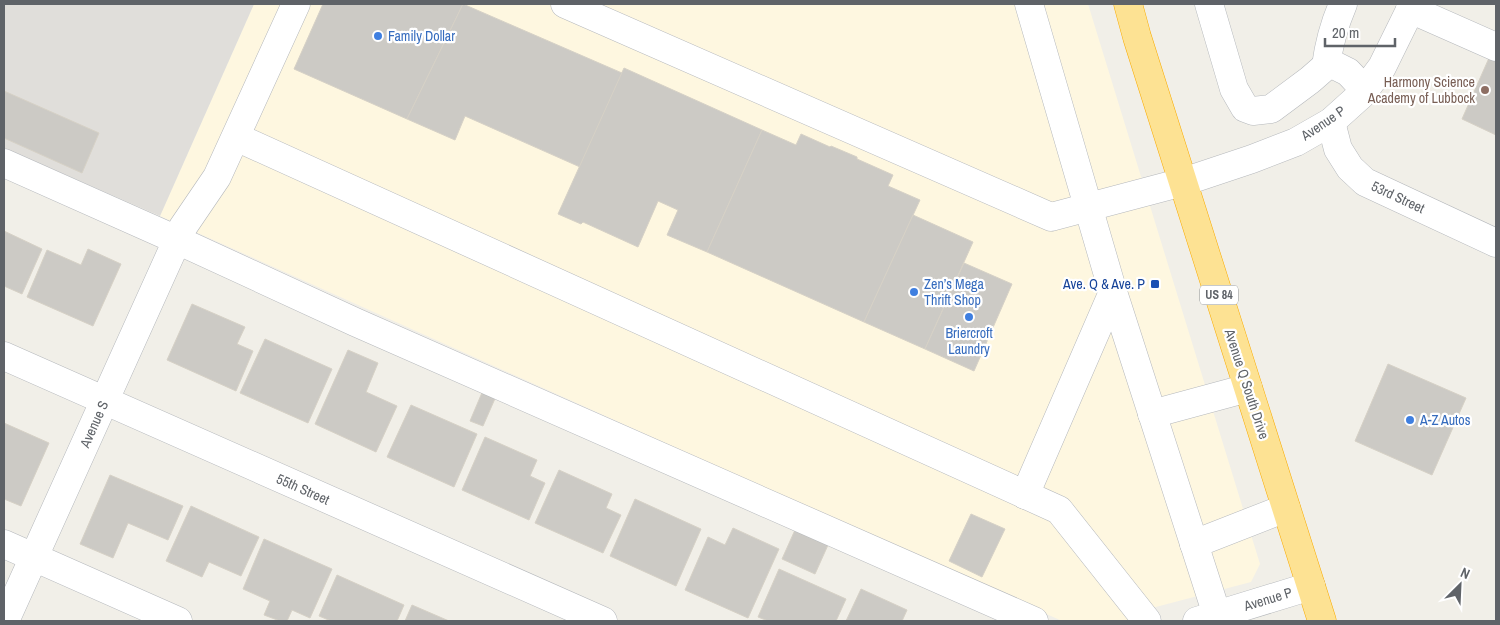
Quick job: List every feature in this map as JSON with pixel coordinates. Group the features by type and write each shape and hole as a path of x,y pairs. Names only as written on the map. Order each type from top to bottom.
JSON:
{"highway":[{"name":"Avenue Q South Drive","path":"1128,4 1322,621"}],"street":[{"name":"Avenue S","path":"5,621 180,234 217,177 296,4"},
{"name":"Avenue P","path":"565,4 1051,217 1184,182 1252,159 1296,142 1331,122 1361,95 1382,67 1411,6"},
{"path":"1029,4 1112,292 1194,544 1207,618"},
{"path":"1210,4 1234,89 1245,108 1253,111 1271,109 1326,66 1334,65 1348,72 1365,90"},
{"path":"1326,66 1330,40 1343,4"},
{"path":"1411,6 1496,47"},
{"name":"53rd Street","path":"1331,122 1338,149 1350,168 1365,182 1496,243"},
{"path":"236,137 1059,510 1147,621"},
{"path":"4,163 180,234 355,322 1034,621"},
{"path":"1025,494 1112,292"},
{"name":"55th Street","path":"4,356 603,621"},
{"path":"1152,414 1248,388"},
{"path":"1194,544 1286,508"},
{"path":"4,544 178,621"},
{"name":"Avenue P","path":"1207,618 1311,586"}],"shaded area":[{"path":"4,4 254,4 160,216 4,148"},
{"path":"254,4 1088,4 1260,564 1251,582 1152,608 1130,621 1062,621 160,216"}],"building":[{"name":"Family Dollar","path":"323,4 463,4 407,119 294,69"},
{"path":"463,4 622,73 580,167 465,116 455,140 407,119"},
{"name":"Harmony Science Academy of Lubbock","path":"1489,58 1496,61 1496,135 1462,119"},
{"path":"624,68 762,130 707,252 667,235 678,210 658,201 638,247 583,222 581,224 558,214"},
{"path":"4,91 99,133 82,173 4,138"},
{"path":"762,130 796,145 801,134 857,157 857,159 893,175 888,186 920,200 864,322 707,252"},
{"name":"Zen’s Mega Thrift Shop","path":"913,215 973,242 925,349 864,322"},
{"path":"4,231 42,249 22,294 4,286"},
{"path":"88,249 121,264 93,326 27,297 47,250 81,265"},
{"name":"Briercroft Laundry","path":"964,263 1012,284 974,371 925,349"},
{"path":"192,304 245,327 237,344 253,351 236,391 167,360"},
{"path":"265,339 332,369 308,423 240,393"},
{"path":"348,350 378,363 366,392 397,406 376,452 315,424"},
{"name":"A-Z Autos","path":"1388,364 1466,398 1432,475 1355,441"},
{"path":"484,388 497,394 483,426 470,421"},
{"path":"411,405 477,434 454,487 387,457"},
{"path":"4,423 49,443 21,506 4,499"},
{"path":"485,437 537,460 530,476 545,483 529,520 462,490"},
{"path":"559,470 612,494 606,508 621,515 603,553 535,523"},
{"path":"110,475 183,506 168,540 128,523 113,558 80,544"},
{"path":"635,499 701,529 676,586 610,556"},
{"path":"191,506 259,537 241,576 209,562 202,577 166,561"},
{"path":"971,514 1005,529 982,577 949,561"},
{"path":"733,528 779,549 748,618 685,590 708,537 725,545"},
{"path":"795,530 828,545 815,574 782,559"},
{"path":"264,539 332,569 310,618 292,610 287,621 280,621 264,615 270,601 243,589"},
{"path":"779,569 846,599 836,621 768,621 758,617"},
{"path":"337,575 404,605 397,621 331,621 319,616"},
{"path":"861,589 907,610 902,621 846,621"},
{"path":"412,605 449,621 405,621"}],"place":[{"name":"Family Dollar","path":"378,36"},
{"name":"Harmony Science Academy of Lubbock","path":"1485,90"},
{"name":"Ave. Q & Ave. P","path":"1155,284"},
{"name":"Zen’s Mega Thrift Shop","path":"914,292"},
{"name":"Briercroft Laundry","path":"969,317"},
{"name":"A-Z Autos","path":"1410,420"}]}
